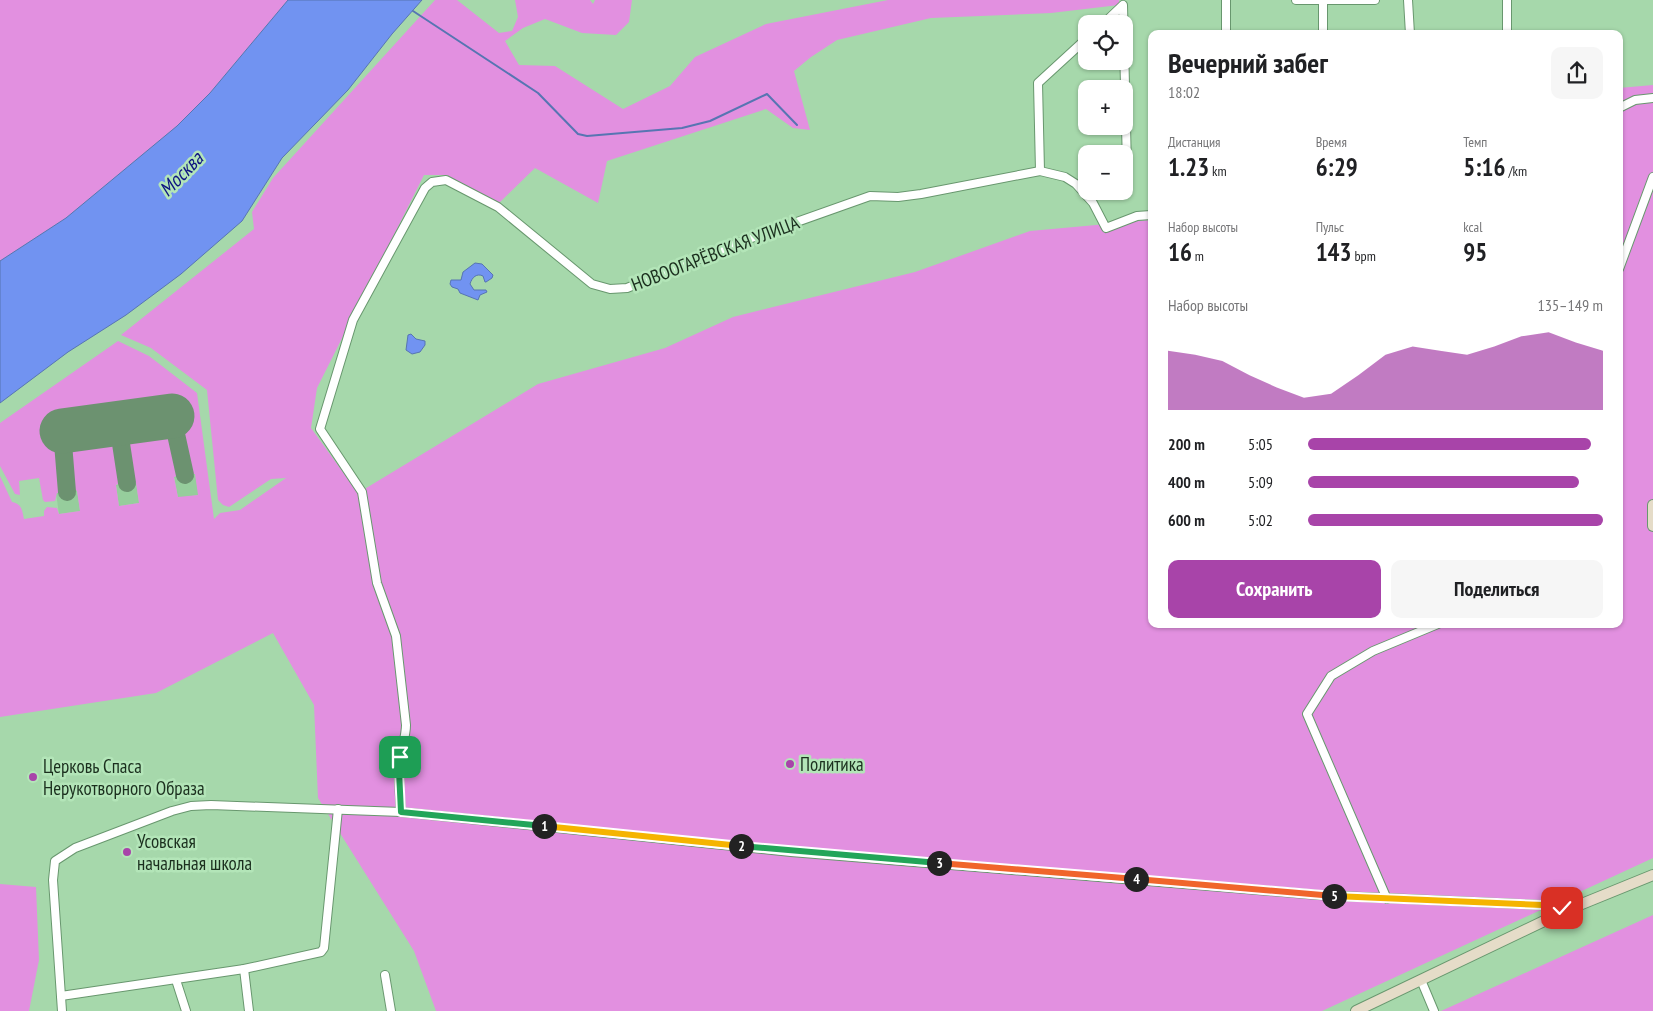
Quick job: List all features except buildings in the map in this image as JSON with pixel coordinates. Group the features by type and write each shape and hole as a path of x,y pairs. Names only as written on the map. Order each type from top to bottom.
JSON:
{"main road":[{"path":"1653,505 1653,526"},
{"path":"1356,1011 1568,910 1653,875"}],"street":[{"path":"1226,0 1226,30"},
{"path":"1296,0 1375,0"},
{"path":"1408,0 1410,30"},
{"path":"1507,0 1507,30"},
{"path":"1323,1 1323,30"},
{"path":"1112,15 1126,2"},
{"path":"1126,2 1127,145"},
{"path":"1040,171 1038,83 1078,46"},
{"path":"1623,106 1635,100 1653,98"},
{"name":"НОВООГАРЁВСКАЯ УЛИЦА","path":"401,812 399,771 400,757 406,738 406,725 396,636 377,583 362,492 320,429 353,320 425,188 432,182 446,180 498,207 592,284 610,289 627,288 746,240 870,196 898,197 921,194 1040,171 1065,177 1076,184 1093,203 1106,228 1137,216 1148,215"},
{"path":"1623,258 1653,177"},
{"path":"1387,899 1307,714 1331,676 1373,651 1428,628"},
{"path":"62,1011 53,880 55,861 75,848 172,811 191,806 211,804 417,813 791,852 1308,894 1542,905 1568,910"},
{"path":"61,996 244,969 321,952 324,948 338,809"},
{"path":"244,969 249,1011"},
{"path":"385,975 391,1011"},
{"path":"176,980 186,1011"},
{"path":"1421,980 1434,1011"}],"shaded area":[{"path":"0,0 288,0 210,93 177,126 66,218 0,261"},
{"path":"435,0 457,0 499,33 512,31 518,17 515,0 590,0 593,4 595,0 632,0 629,22 616,35 582,33 545,19 523,28 505,41 519,65 555,66 623,109 670,86 695,57 766,24 888,0 1119,0 1119,5 1051,13 931,18 837,40 794,71 810,130 793,128 766,109 607,161 598,203 535,168 498,204 447,175 424,175 317,388 311,428 358,493 538,384 665,348 733,317 915,272 1030,231 1148,220 1148,628 1623,628 1623,88 1653,85 1653,858 1322,1011 436,1011 414,951 318,798 314,705 273,633 156,693 0,717 0,476 12,502 18,504 21,508 24,519 44,516 44,511 47,507 57,508 59,514 80,511 77,491 71,485 70,455 77,446 107,442 117,447 121,478 116,485 119,506 139,503 136,483 130,477 126,445 133,438 162,434 172,441 179,469 177,476 174,477 178,497 198,495 195,474 188,468 175,400 55,416 62,487 59,493 57,493 55,501 45,502 43,500 39,478 19,481 20,495 15,494 0,466 0,423 118,341 149,356 197,393 214,519 220,513 240,510 286,478 271,479 229,507 223,505 218,500 207,390 151,348 121,335 254,229 252,212 273,178"},
{"path":"195,474 199,495 178,498 174,476"},
{"path":"136,482 139,503 119,506 116,485"},
{"path":"77,490 80,511 59,514 56,493"},
{"path":"0,884 36,887 39,960 29,1011 0,1011"},
{"path":"1653,915 1653,1011 1441,1011"}],"water":[{"name":"Москва","path":"288,0 422,0 392,34 348,90 282,158 242,221 181,274 126,315 68,352 0,403 0,261 66,218 177,126 210,93"},
{"path":"475,263 482,264 493,275 486,282 481,275 477,275 472,279 470,284 474,290 486,290 487,292 480,295 478,300 460,293 458,289 450,284 451,280 461,280 463,272"},
{"path":"411,334 416,339 425,341 425,345 420,352 412,354 406,350 408,335"}],"waterway":[{"path":"413,11 538,93 578,134 587,136 682,128 710,121 767,94 797,125"}],"taxiway":[{"path":"172,416 185,475"},
{"path":"118,424 127,483"},
{"path":"62,431 67,492"}],"runway":[{"path":"62,431 172,416"}],"place":[{"name":"Политика","path":"790,764"},
{"name":"Церковь Спаса Нерукотворного Образа","path":"33,777"},
{"name":"Усовская начальная школа","path":"127,852"}],"route":[{"path":"400,757 401,812 791,852 1318,895 1542,905 1562,908"}]}
